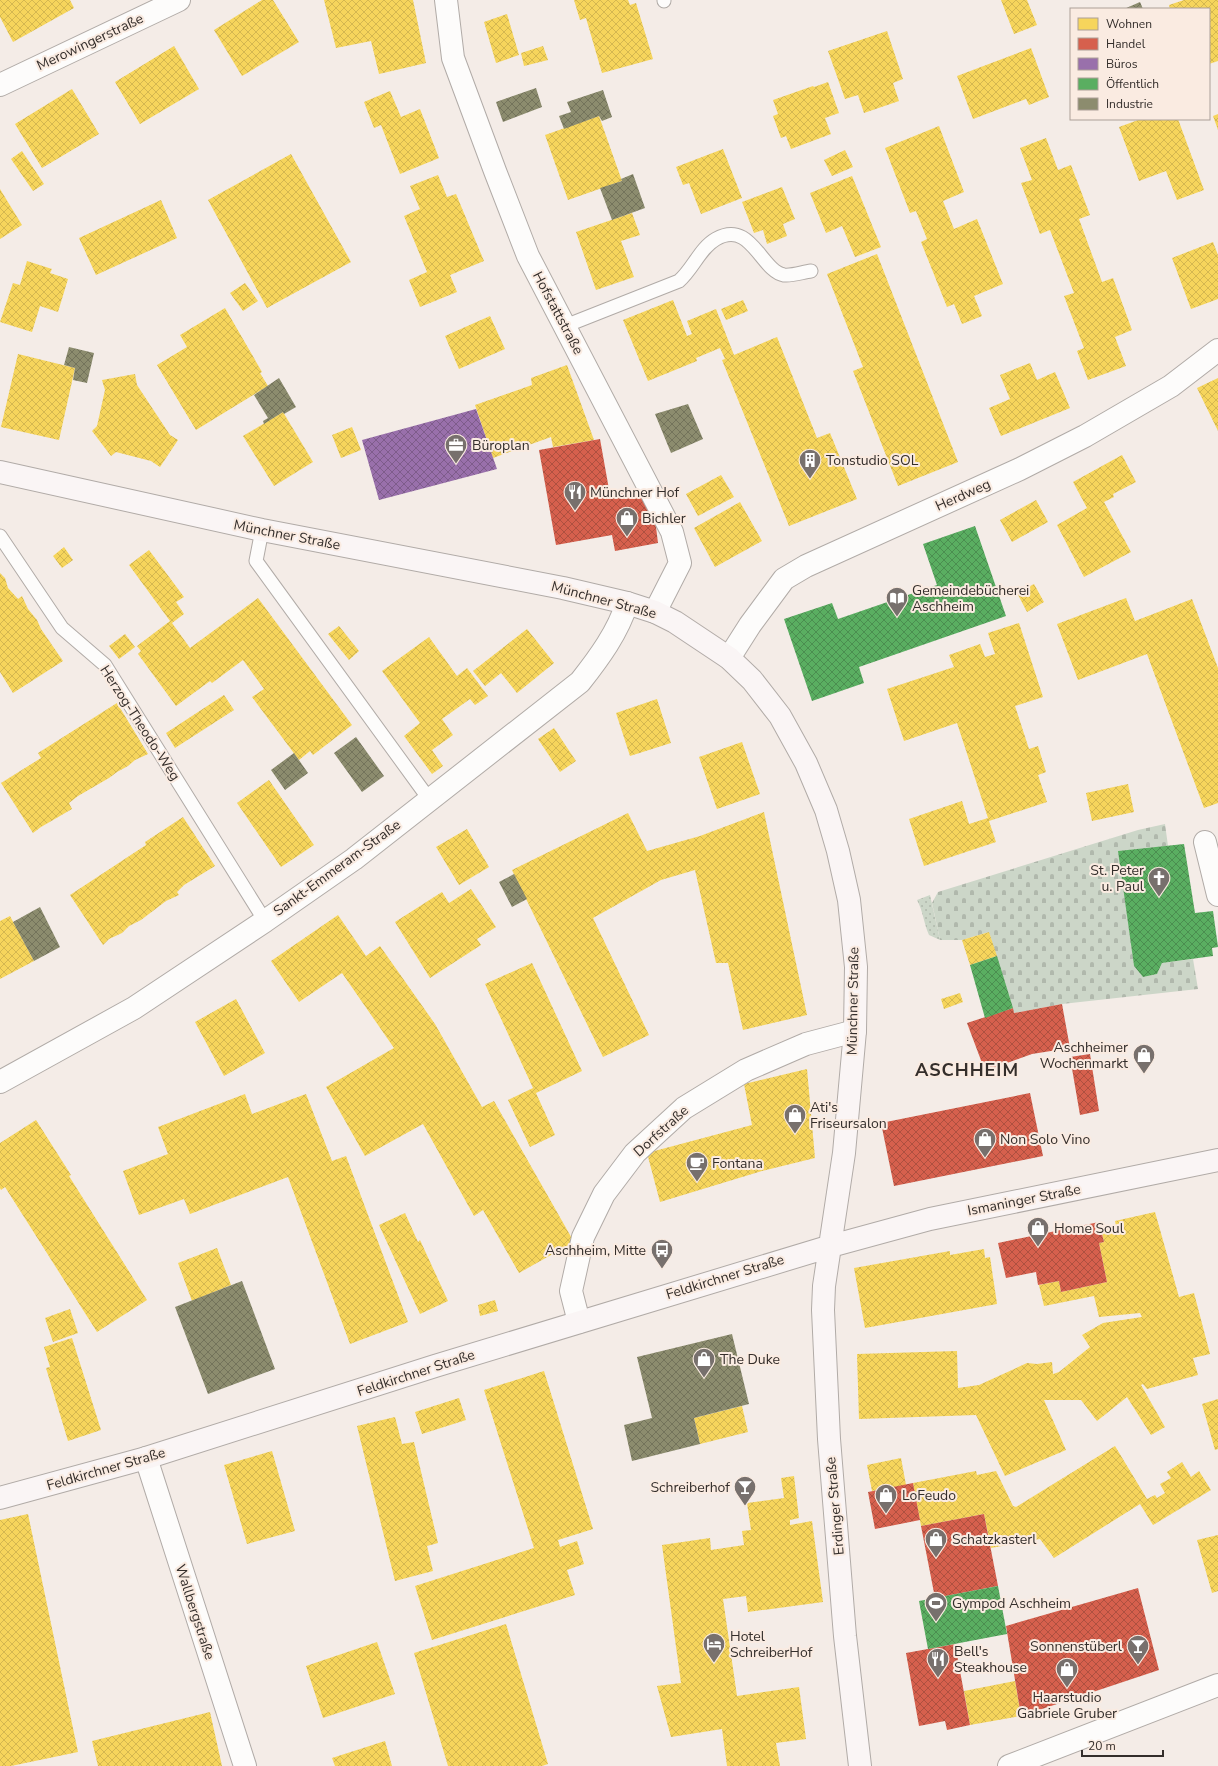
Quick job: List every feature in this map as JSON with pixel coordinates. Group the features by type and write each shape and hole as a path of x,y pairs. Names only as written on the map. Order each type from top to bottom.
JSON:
{"street":[{"name":"Merowingerstraße","path":"0,85 179,0"},
{"name":"Hofstattstraße","path":"446,0 453,58 528,256 672,532 680,563 655,612"},
{"name":"Herdweg","path":"728,658 784,579 806,566 1020,469 1085,436 1171,386 1218,350"},
{"name":"Münchner Straße","path":"0,472 262,530 563,588 627,603 655,612 691,632 728,658 752,680 780,716 806,763 826,810 838,851 849,900 856,967 855,1031 844,1153 831,1246"},
{"name":"Sankt-Emmeram-Straße","path":"0,1082 134,1008 354,858 580,682 599,658 623,616 627,603"},
{"path":"1205,842 1218,894"},
{"name":"Dorfstraße","path":"579,1322 571,1291 583,1237 604,1194 635,1153 684,1108 746,1070 806,1044 855,1031"},
{"name":"Ismaninger Straße","path":"831,1246 930,1219 1218,1160"},
{"name":"Feldkirchner Straße","path":"0,1498 146,1458 579,1322 831,1246"},
{"name":"Erdinger Straße","path":"831,1246 824,1286 823,1310 829,1439 845,1636 860,1766"},
{"name":"Wallbergstraße","path":"146,1458 245,1766"},
{"path":"1009,1766 1218,1685"}],"lane":[{"path":"565,326 679,281 686,275 702,252 716,239 728,235 738,236 750,242 775,271 783,275 811,271"},
{"path":"262,530 256,561 429,799"},
{"name":"Herzog-Theodo-Weg","path":"0,536 62,628 105,665 265,920"}],"green space":[{"path":"1165,824 1168,846 1119,851 1134,966 1143,977 1157,974 1162,963 1193,959 1198,989 1062,1004 1014,1013 989,932 962,940 940,940 932,903 938,892 1138,830"},
{"path":"930,895 940,940 929,935 917,900"}],"building: Wohnen":[{"path":"0,0 70,0 74,8 13,42 0,17"},
{"path":"262,0 273,0 299,42 242,76 214,30"},
{"path":"324,0 413,0 426,63 379,74 371,41 336,48"},
{"path":"574,0 628,0 630,5 636,3 653,59 602,73 586,18 580,20"},
{"path":"1001,0 1027,0 1037,25 1014,34"},
{"path":"1184,0 1218,0 1218,61 1210,64 1210,8 1170,8 1169,5"},
{"path":"507,14 519,55 496,63 484,22"},
{"path":"887,31 903,79 893,83 899,101 864,113 858,95 845,99 828,51"},
{"path":"174,46 199,89 140,124 115,82"},
{"path":"543,46 548,60 524,66 521,53"},
{"path":"1031,48 1049,97 1029,105 1026,99 973,119 957,76"},
{"path":"828,82 839,113 825,118 831,134 791,149 786,136 781,138 773,116 778,114 773,100"},
{"path":"72,89 99,134 42,168 15,124"},
{"path":"390,91 401,117 420,109 439,158 400,174 381,125 374,128 364,102"},
{"path":"1218,114 1218,130 1213,116"},
{"path":"599,116 622,181 568,200 545,135"},
{"path":"1138,120 1178,120 1204,190 1177,200 1166,171 1139,181 1119,127"},
{"path":"939,126 964,192 943,201 954,229 977,219 1003,284 974,296 982,316 962,324 954,304 947,307 921,242 927,239 916,211 910,213 885,148"},
{"path":"1046,138 1058,170 1071,165 1090,215 1079,219 1102,282 1113,278 1132,330 1115,337 1126,366 1088,380 1077,351 1084,348 1064,296 1074,293 1050,230 1040,234 1021,183 1032,180 1020,148"},
{"path":"723,149 742,198 701,214 689,183 683,185 676,167"},
{"path":"845,150 853,167 832,176 824,160"},
{"path":"22,151 44,184 33,191 11,159"},
{"path":"291,154 351,262 267,308 208,200"},
{"path":"438,175 447,197 456,194 484,261 450,275 457,292 420,307 409,280 427,272 404,216 420,209 410,186"},
{"path":"852,176 881,247 855,257 842,226 826,233 810,193"},
{"path":"782,187 795,219 783,224 787,236 767,244 763,230 754,233 742,202"},
{"path":"0,189 22,225 0,239"},
{"path":"161,200 177,238 96,275 79,238"},
{"path":"632,213 640,235 621,241 634,277 596,290 576,232"},
{"path":"1213,242 1218,255 1218,299 1191,309 1172,258"},
{"path":"877,254 958,462 898,486 853,371 863,367 827,274"},
{"path":"27,261 52,269 50,273 68,279 58,312 40,306 32,332 0,322 13,283 20,285"},
{"path":"245,283 258,301 243,311 230,293"},
{"path":"673,300 687,336 692,334 687,321 716,309 734,355 777,337 817,438 830,433 857,499 789,526 722,360 725,359 720,348 696,358 697,361 648,381 623,320"},
{"path":"743,300 748,311 726,320 721,309"},
{"path":"225,308 262,372 260,373 268,386 196,430 157,365 187,347 180,335"},
{"path":"490,316 505,349 459,369 445,336"},
{"path":"18,354 75,368 59,440 1,427"},
{"path":"1030,363 1037,380 1055,372 1070,408 1001,436 989,408 1010,399 1000,375"},
{"path":"567,365 594,440 553,447 551,437 493,458 475,405 532,385 531,378"},
{"path":"135,374 137,385 170,435 178,440 160,467 151,461 116,452 111,456 92,431 97,426 105,390 102,380"},
{"path":"1218,378 1218,431 1197,388"},
{"path":"283,412 313,462 274,486 243,436"},
{"path":"352,427 361,450 341,458 332,435"},
{"path":"1122,455 1136,482 1113,494 1114,497 1104,502 1131,552 1084,577 1057,525 1087,508 1073,482"},
{"path":"721,475 734,497 698,516 686,494"},
{"path":"1036,500 1048,522 1012,542 1000,520"},
{"path":"740,502 762,541 715,567 694,528"},
{"path":"64,547 73,560 62,568 53,556"},
{"path":"149,550 184,597 176,602 184,614 172,623 190,648 258,598 352,725 313,755 310,751 299,760 252,697 264,689 243,660 212,683 210,681 176,706 138,654 141,651 137,646 170,621 129,565"},
{"path":"0,573 5,578 8,588 18,599 22,596 28,609 37,620 41,629 63,661 13,693 0,672"},
{"path":"1034,584 1044,602 1027,612 1017,593"},
{"path":"1126,598 1135,621 1192,599 1218,668 1218,803 1204,808 1147,654 1078,680 1057,624"},
{"path":"1019,623 1043,697 1015,706 1029,749 1038,746 1046,772 1038,775 1047,802 989,821 996,842 924,866 909,819 962,801 969,824 988,818 957,723 904,741 887,689 954,667 949,655 980,644 985,657 995,654 988,633"},
{"path":"339,626 359,651 349,660 328,634"},
{"path":"527,629 554,663 517,693 501,673 485,686 473,671"},
{"path":"125,634 135,647 119,659 109,646"},
{"path":"429,637 457,676 467,668 488,696 475,705 470,699 442,719 453,735 432,750 443,766 432,774 404,736 420,723 382,671"},
{"path":"224,695 234,710 175,748 166,733"},
{"path":"657,699 671,743 630,756 616,713"},
{"path":"117,703 148,754 135,760 109,778 78,796 69,803 72,809 33,833 1,783 41,758 38,753"},
{"path":"554,728 576,761 560,772 538,739"},
{"path":"742,742 760,794 717,809 699,757"},
{"path":"269,780 314,845 281,867 237,803"},
{"path":"1128,784 1134,812 1092,821 1086,793"},
{"path":"764,812 807,1015 743,1030 728,963 716,963 695,870 661,880 593,918 649,1035 603,1057 512,870 628,813 647,851 700,836"},
{"path":"183,817 215,866 184,885 177,892 179,895 166,901 141,920 129,926 122,933 109,939 103,945 70,895 146,845 145,842"},
{"path":"467,829 489,867 459,885 436,847"},
{"path":"471,889 496,927 477,939 481,945 430,978 395,922 442,892 449,903"},
{"path":"338,915 366,956 380,946 435,1024 482,1107 494,1101 574,1242 519,1273 483,1210 474,1216 423,1124 365,1156 326,1087 394,1048 342,973 299,1002 271,961"},
{"path":"10,916 34,961 0,979 0,921"},
{"path":"989,932 997,956 970,965 962,940"},
{"path":"532,963 582,1071 536,1093 555,1135 530,1147 508,1100 533,1088 485,984"},
{"path":"960,993 963,1002 944,1009 941,999"},
{"path":"236,999 265,1053 224,1076 195,1022"},
{"path":"807,1069 815,1158 762,1171 660,1202 647,1153 752,1125 744,1084"},
{"path":"245,1094 252,1114 306,1094 332,1161 346,1156 408,1322 350,1344 288,1177 190,1214 184,1199 139,1215 123,1171 168,1154 158,1127"},
{"path":"36,1120 71,1175 69,1176 147,1300 97,1332 5,1187 1,1190 0,1188 0,1143"},
{"path":"1155,1212 1179,1297 1194,1293 1210,1354 1193,1358 1198,1375 1147,1389 1143,1384 1141,1385 1165,1427 1151,1435 1127,1397 1097,1421 1081,1400 1044,1400 1066,1450 1005,1476 976,1415 859,1419 857,1354 957,1351 958,1388 979,1385 1027,1363 1037,1364 1052,1362 1053,1374 1059,1372 1090,1347 1082,1335 1103,1323 1142,1317 1140,1313 1099,1317 1094,1296 1044,1306 1039,1285 1059,1281 1061,1292 1107,1282 1099,1243 1104,1242 1101,1229 1116,1226 1115,1221"},
{"path":"405,1213 418,1242 420,1240 448,1301 420,1314 379,1225"},
{"path":"217,1248 231,1285 192,1301 178,1263"},
{"path":"984,1249 985,1258 990,1257 997,1304 865,1328 854,1268 950,1251 950,1255"},
{"path":"495,1300 498,1311 480,1316 478,1305"},
{"path":"70,1309 78,1333 53,1342 45,1318"},
{"path":"72,1338 101,1430 68,1441 46,1368 50,1367 44,1347"},
{"path":"544,1371 593,1529 558,1540 560,1547 577,1541 584,1564 567,1570 575,1595 432,1640 415,1586 534,1548 484,1390"},
{"path":"459,1398 466,1420 422,1434 415,1412"},
{"path":"1218,1399 1218,1449 1215,1450 1202,1404"},
{"path":"742,1406 748,1432 700,1444 694,1418"},
{"path":"395,1417 402,1444 414,1442 438,1543 427,1546 433,1571 395,1581 357,1426"},
{"path":"1115,1446 1147,1499 1155,1495 1157,1498 1165,1493 1160,1484 1171,1478 1167,1472 1182,1462 1191,1477 1199,1471 1211,1490 1153,1525 1140,1504 1054,1558 1040,1539 991,1548 984,1514 921,1526 913,1483 976,1471 977,1475 996,1471 1013,1506 1016,1507"},
{"path":"272,1451 295,1531 247,1544 224,1465"},
{"path":"901,1458 906,1485 872,1491 867,1465"},
{"path":"794,1476 799,1518 790,1520 790,1525 812,1521 823,1602 748,1612 746,1596 723,1599 737,1696 799,1687 806,1739 776,1743 780,1766 727,1766 722,1729 671,1737 657,1686 681,1683 662,1545 710,1538 711,1550 744,1545 742,1531 751,1530 747,1503 784,1498 781,1478"},
{"path":"28,1514 78,1752 11,1766 0,1766 0,1520"},
{"path":"1218,1535 1218,1591 1212,1593 1197,1540"},
{"path":"506,1624 548,1764 542,1766 448,1766 414,1653"},
{"path":"377,1642 395,1694 323,1718 306,1666"},
{"path":"1015,1681 1021,1716 970,1725 964,1691"},
{"path":"210,1712 222,1766 98,1766 92,1741"},
{"path":"385,1741 392,1766 335,1766 332,1758"}],"building: Handel":[{"path":"600,439 610,495 641,491 655,519 658,543 615,551 612,535 556,545 539,450"},
{"path":"1062,1004 1070,1048 1032,1054 985,1071 967,1023 1013,1008 1014,1013"},
{"path":"1090,1054 1099,1111 1080,1115 1070,1057"},
{"path":"1030,1093 1043,1156 894,1186 881,1123"},
{"path":"1099,1222 1104,1242 1099,1243 1107,1282 1061,1292 1059,1281 1038,1285 1036,1272 1006,1278 998,1243"},
{"path":"913,1483 920,1520 875,1529 868,1492"},
{"path":"984,1514 998,1586 935,1598 921,1526"},
{"path":"1138,1588 1159,1670 1021,1716 1006,1626"},
{"path":"955,1644 970,1725 947,1730 945,1721 919,1726 906,1653"}],"building: Büros":[{"path":"476,409 497,469 379,500 362,440"}],"building: Öffentlich":[{"path":"975,526 1006,616 859,667 864,683 812,701 784,619 832,603 838,619 937,585 923,544"},
{"name":"St. Peter u. Paul","path":"1184,844 1195,913 1213,911 1218,947 1212,948 1213,956 1162,963 1157,974 1143,977 1134,966 1118,851"},
{"path":"997,956 1013,1008 985,1018 970,965"},
{"path":"998,1586 1007,1634 928,1649 919,1601"}],"building: Industrie":[{"path":"1140,2 1143,8 1126,8"},
{"path":"536,88 542,107 503,122 496,102"},
{"path":"603,90 612,117 602,121 599,116 564,129 559,116 571,112 567,102"},
{"path":"633,174 645,208 612,220 600,188 622,181 621,179"},
{"path":"69,347 94,353 87,383 73,380 75,368 64,365"},
{"path":"279,378 296,407 284,414 283,412 264,424 263,421 268,418 254,395"},
{"path":"688,404 703,439 671,453 655,414"},
{"path":"356,737 384,776 362,792 334,753"},
{"path":"294,753 308,773 285,790 271,770"},
{"path":"514,874 527,899 512,907 499,882"},
{"path":"40,907 60,947 34,961 13,922"},
{"path":"242,1281 275,1369 208,1394 175,1307"},
{"path":"732,1334 749,1404 694,1418 700,1444 632,1461 624,1425 652,1418 637,1357"}],"place":[{"name":"Büroplan","path":"456,464"},
{"name":"Tonstudio SOL","path":"810,480"},
{"name":"Münchner Hof","path":"575,512"},
{"name":"Bichler","path":"627,538"},
{"name":"Gemeindebücherei Aschheim","path":"897,618"},
{"name":"St. Peter u. Paul","path":"1159,898"},
{"name":"Aschheimer Wochenmarkt","path":"1144,1074"},
{"name":"Ati's Friseursalon","path":"795,1134"},
{"name":"Non Solo Vino","path":"985,1158"},
{"name":"Fontana","path":"697,1182"},
{"name":"Home Soul","path":"1038,1248"},
{"name":"Aschheim, Mitte","path":"662,1270"},
{"name":"The Duke","path":"704,1378"},
{"name":"Schreiberhof","path":"745,1506"},
{"name":"LoFeudo","path":"886,1514"},
{"name":"Schatzkasterl","path":"936,1558"},
{"name":"Gympod Aschheim","path":"936,1622"},
{"name":"Hotel SchreiberHof","path":"714,1664"},
{"name":"Sonnenstüberl","path":"1138,1666"},
{"name":"Bell's Steakhouse","path":"938,1678"},
{"name":"Haarstudio Gabriele Gruber","path":"1067,1688"}],"district":[{"name":"ASCHHEIM","path":"967,1070"}]}
